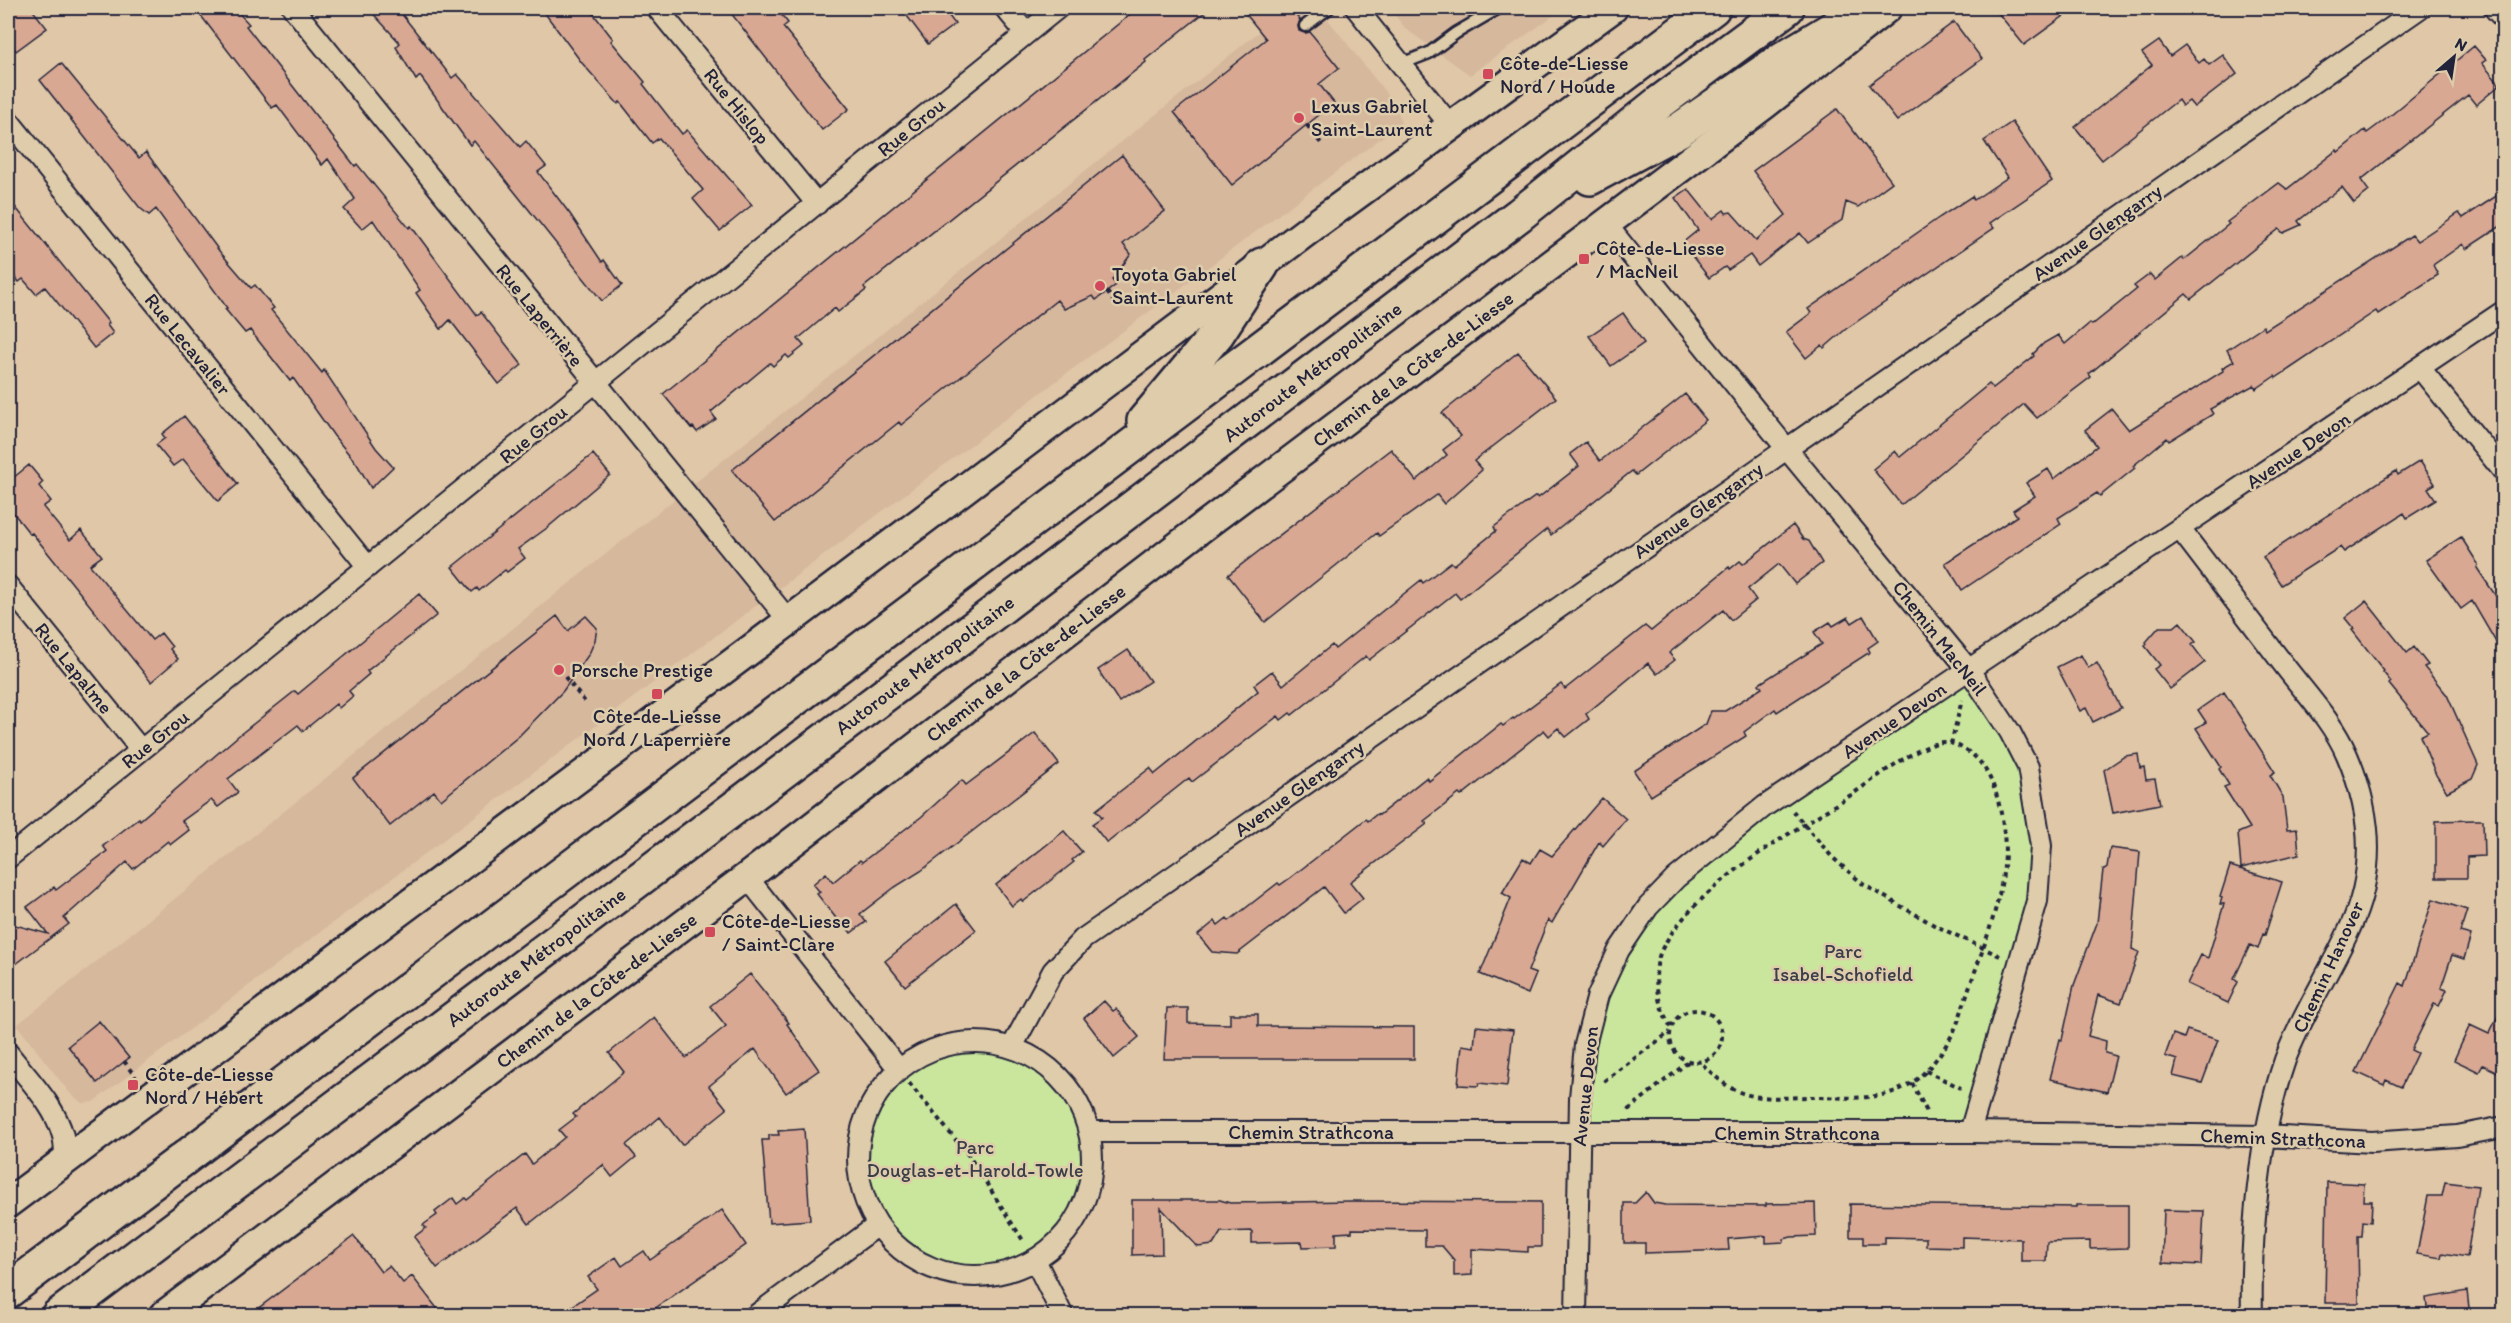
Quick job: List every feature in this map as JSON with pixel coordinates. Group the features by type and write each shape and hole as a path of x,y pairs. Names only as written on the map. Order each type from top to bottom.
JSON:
{"highway":[{"path":"8,1291 1713,8"},
{"name":"Autoroute Métropolitaine","path":"58,1316 1519,215 1659,103 1787,8"},
{"path":"1519,215 1679,130 1782,59 1867,8"},
{"path":"1106,466 1217,334 1262,265"}],"main road":[{"path":"8,1203 1450,125 1613,8"},
{"name":"Chemin de la Côte-de-Liesse","path":"163,1316 747,876 1204,526 1765,104 1887,8"}],"street":[{"name":"Rue Laperrière","path":"293,8 789,621"},
{"name":"Rue Hislop","path":"657,8 817,204"},
{"path":"1005,8 1026,33"},
{"name":"Rue Grou","path":"8,858 1058,8"},
{"path":"1356,8 1450,125"},
{"name":"Avenue Glengarry","path":"1012,1047 1053,971 1083,939 2420,8"},
{"path":"2494,8 2504,19"},
{"name":"Rue Lecavalier","path":"8,120 368,567"},
{"name":"Chemin MacNeil","path":"1606,224 1969,670 2010,732 2028,767 2041,846 2037,901 1970,1132"},
{"name":"Avenue Devon","path":"1576,1316 1578,1133 1585,1045 1598,995 1619,950 1648,907 1676,878 1780,796 2504,311"},
{"path":"2420,368 2504,472"},
{"name":"Chemin Hanover","path":"2180,529 2320,712 2346,753 2362,795 2369,840 2361,899 2350,929 2304,1017 2285,1061 2265,1136 2251,1269 2252,1316"},
{"name":"Rue Lapalme","path":"8,586 141,750"},
{"path":"747,876 898,1068"},
{"path":"982,1041 1012,1047 1038,1059 1066,1084 1081,1107 1090,1132 1093,1164 1087,1195 1071,1228 1055,1246 1035,1260 1003,1274 967,1276 933,1269 902,1251 878,1226 865,1202 858,1177 857,1153 860,1130 876,1093 898,1068 922,1053 955,1042 982,1041"},
{"path":"8,1053 35,1087 57,1122 64,1138 65,1160"},
{"name":"Chemin Strathcona","path":"1090,1132 1970,1132 2265,1136 2372,1142 2457,1136 2504,1127"},
{"path":"755,1316 878,1226"},
{"path":"1035,1260 1063,1316"}],"lane":[{"path":"1305,26 1329,8"},
{"path":"1401,64 1429,54 1456,33 1499,8"}],"path":[{"path":"1306,125 1323,146"},
{"path":"1107,292 1114,302"},
{"path":"1951,744 1969,670"},
{"path":"565,677 585,702"},
{"path":"1580,1098 1671,1029 1676,1019 1691,1010 1708,1012 1720,1024 1723,1040 1715,1055 1700,1062 1689,1061 1676,1053 1671,1045 1671,1029 1662,1012 1656,982 1662,948 1688,913 1710,892 1757,856 1909,756 1940,742 1961,747 1977,758 1992,784 2005,826 2004,866 1994,915 1952,1034 1926,1071 1912,1083 1887,1096 1762,1097 1738,1092 1723,1083 1700,1062"},
{"path":"1780,796 1832,857 1863,885 1934,925 2019,963"},
{"path":"124,1061 138,1081"},
{"path":"1599,1133 1689,1061"},
{"path":"898,1068 969,1156 1035,1260"},
{"path":"1926,1071 1980,1098"},
{"path":"1912,1083 1937,1132"}],"shaded area":[{"path":"1289,8 1319,8 1397,107 1401,123 93,1102 82,1103 69,1092 17,1025"},
{"path":"1389,8 1564,8 1470,75 1406,29"}],"green space":[{"name":"Parc Isabel-Schofield","path":"1969,670 2010,732 2041,846 1970,1132 1578,1133 1598,995 1676,878"},
{"name":"Parc Douglas-et-Harold-Towle","path":"963,1042 987,1042 1030,1055 1058,1076 1079,1104 1090,1136 1092,1159 1090,1182 1079,1214 1058,1242 1030,1263 1009,1271 987,1276 963,1276 920,1263 901,1250 884,1233 871,1214 863,1193 858,1171 858,1147 871,1104 884,1085 901,1068 920,1055 941,1047"}],"building":[{"path":"8,8 31,8 47,28 16,51 8,40"},
{"path":"195,8 234,8 249,24 246,26 355,166 357,164 409,228 411,226 477,315 481,312 522,365 499,384 450,320 441,329 416,293 420,290 373,220 362,229 344,209 355,199 328,159 322,165 277,105 272,108"},
{"path":"368,8 397,8 452,78 457,74 520,147 526,141 546,166 538,172 602,262 604,260 622,285 602,301 474,141 470,145 420,76 416,80 396,47 400,43"},
{"path":"541,8 589,8 613,39 611,41 645,82 643,84 682,134 687,130 752,205 720,231 693,199 703,190 659,138 652,143 620,102 618,104 582,63"},
{"path":"727,8 776,8 788,23 783,27 849,109 822,130"},
{"path":"901,8 943,8 955,24 928,44"},
{"path":"1138,8 1210,8 1145,60 1146,62 864,287 866,290 838,312 835,308 798,339 804,346 789,358 786,355 773,366 770,363 711,412 716,419 697,432 693,427 691,428 663,394"},
{"path":"1241,8 1289,8 1300,20 1299,31 1310,32 1339,68 1319,84 1334,103 1232,185 1174,112 1266,39"},
{"path":"1994,8 2075,8 2024,45"},
{"path":"1954,22 1982,59 1897,121 1869,85"},
{"path":"2159,41 2170,56 2185,45 2199,63 2204,59 2209,65 2223,55 2237,74 2194,107 2189,101 2182,106 2178,100 2102,160 2075,127 2152,65 2142,53"},
{"path":"2474,46 2486,60 2482,63 2500,85 2476,105 2468,95 2361,180 2369,191 2354,203 2342,187 2298,221 2301,225 2283,233 2279,229 2191,299 2186,294 2089,374 2091,377 2037,418 2024,404 1901,505 1873,469 1895,451 1900,457 1989,384 1993,388 2034,356 2033,354 2044,343 2058,335 2065,344 2090,323 2092,325 2137,289 2134,286 2150,274 2155,280 2182,258 2184,260 2229,224 2227,222 2279,183 2287,189 2365,130 2367,133"},
{"path":"61,63 139,158 146,152 220,252 251,288 255,285 274,308 271,310 322,373 324,370 376,448 393,467 371,488 357,464 293,378 290,381 250,330 245,333 225,309 227,308 156,209 149,215 140,208 40,80"},
{"path":"1837,109 1892,182 1858,207 1846,202 1842,220 1808,243 1800,233 1758,266 1750,255 1728,270 1725,267 1709,278 1682,243 1698,230 1675,198 1688,189 1712,219 1724,210 1726,213 1731,212 1756,240 1786,215 1753,171"},
{"path":"2012,122 2052,181 1990,223 1994,228 1846,329 1824,348 1822,345 1806,358 1786,332 1811,313 1808,309 1940,217 1972,196 1974,200 2008,177 1984,141"},
{"path":"1122,155 1165,211 1123,244 1131,254 1112,280 1116,285 1096,300 1093,296 1064,309 1057,300 901,425 899,422 775,522 732,470"},
{"path":"2504,191 2504,224 2466,249 2463,244 2433,265 2438,275 2378,314 2376,311 2276,378 2275,376 2256,389 2254,385 2210,409 2213,414 2169,441 2167,438 2100,496 2097,493 2058,518 2061,524 1962,590 1945,563 2017,516 2013,510 2035,496 2026,483 2048,469 2054,479 2097,446 2085,430 2112,409 2129,430 2223,371 2222,368 2234,361 2227,350 2263,326 2265,330 2412,235 2417,241 2459,213 2463,218"},
{"path":"8,198 109,323 107,325 113,333 94,348 45,287 36,294 23,279 19,282 8,268"},
{"path":"1623,313 1644,343 1611,366 1589,336"},
{"path":"1518,352 1556,398 1474,461 1482,470 1444,504 1437,495 1379,536 1377,533 1265,622 1228,575 1391,449 1416,481 1447,455 1443,450 1461,436 1442,413"},
{"path":"1685,394 1706,420 1636,475 1632,471 1551,535 1547,529 1460,599 1455,593 1369,660 1366,656 1292,715 1290,713 1281,720 1278,716 1192,782 1189,778 1107,843 1092,824 1102,817 1096,810 1150,768 1155,774 1258,691 1254,685 1272,671 1283,685 1332,645 1335,649 1421,580 1423,583 1451,562 1454,565 1496,531 1494,527 1536,496 1538,498 1579,466 1570,454 1586,442 1600,461"},
{"path":"184,416 238,484 218,501 183,459 173,466 156,445 165,438 162,434"},
{"path":"593,454 610,475 547,528 518,549 525,558 507,572 505,570 479,591 477,588 472,592 452,567"},
{"path":"2420,461 2435,484 2428,488 2436,500 2407,518 2404,513 2344,552 2340,547 2281,585 2263,557 2396,471 2398,475"},
{"path":"29,465 43,482 39,486 51,501 43,507 70,540 81,530 102,556 90,565 152,640 161,633 172,647 170,649 178,659 151,682 8,506 8,482"},
{"path":"1793,525 1803,539 1809,541 1822,563 1795,584 1779,564 1748,589 1756,600 1731,620 1723,610 1669,653 1675,660 1657,674 1648,663 1586,714 1589,719 1566,737 1558,728 1549,736 1544,730 1461,796 1459,794 1424,821 1427,824 1350,882 1363,898 1344,913 1324,887 1237,954 1212,952 1198,935 1215,921 1218,925 1227,918 1229,921 1278,883 1280,885 1290,878 1366,819 1368,821 1377,814 1379,815 1427,777 1429,781 1501,724 1503,726 1514,719 1561,684 1565,689 1645,626 1651,631 1729,567 1730,569 1740,561 1743,564"},
{"path":"2461,537 2478,564 2477,568 2504,608 2504,656 2472,601 2461,609 2426,560"},
{"path":"419,594 437,615 367,671 369,674 349,691 353,696 339,708 336,704 303,731 298,725 228,779 238,792 218,807 211,800 182,821 189,830 171,844 168,841 133,869 127,862 64,918 69,924 8,970 8,923 48,934 27,907 54,887 56,890 107,851 103,846 139,818 140,820 238,736 295,691 298,694"},
{"path":"2366,601 2407,653 2414,647 2428,665 2424,667 2447,695 2478,765 2472,779 2447,792 2436,775 2420,736 2428,732 2389,684 2391,682 2384,671 2345,618"},
{"path":"557,616 568,631 586,616 597,628 589,654 563,691 519,736 441,800 434,791 390,826 353,778"},
{"path":"1863,616 1878,641 1868,648 1870,652 1777,712 1775,709 1744,732 1746,736 1651,796 1634,771 1706,724 1711,711 1725,711 1762,688 1759,684 1822,644 1814,632 1830,622 1833,626 1848,617 1852,623"},
{"path":"2180,622 2196,642 2192,645 2205,662 2170,689 2154,669 2160,665 2145,646 2159,627 2174,627"},
{"path":"1128,650 1150,681 1119,702 1098,670"},
{"path":"2081,655 2088,668 2097,663 2121,708 2093,722 2086,708 2080,711 2057,667"},
{"path":"2224,692 2275,772 2270,775 2283,797 2287,830 2297,829 2299,854 2241,868 2238,833 2250,828 2224,787 2229,785 2219,769 2221,767 2196,728 2206,722 2198,710"},
{"path":"1035,733 1059,764 921,871 895,887 860,914 866,922 851,933 845,925 843,927 817,894 820,892 813,884 826,873 833,882 921,817 962,780 966,785"},
{"path":"2138,754 2140,768 2144,767 2146,780 2155,779 2160,804 2113,813 2104,770 2125,756"},
{"path":"1602,798 1626,819 1603,846 1599,842 1552,923 1548,920 1528,971 1536,974 1528,994 1480,974 1511,898 1502,893 1523,858 1531,863 1540,849 1552,856"},
{"path":"2483,820 2484,856 2467,857 2467,878 2436,878 2436,821"},
{"path":"1064,831 1082,852 1072,860 1074,862 1023,902 1021,899 1012,906 996,885"},
{"path":"2110,848 2140,852 2132,949 2139,952 2121,1003 2098,995 2088,1036 2106,1041 2105,1053 2116,1056 2107,1092 2050,1079 2060,1039 2062,1040 2074,985 2097,923 2103,870 2107,867"},
{"path":"2230,866 2282,882 2265,935 2263,934 2258,949 2250,945 2234,979 2238,982 2228,1003 2187,984 2201,955 2208,958 2224,904 2220,904 2222,898 2220,897"},
{"path":"2433,899 2467,910 2460,932 2471,935 2464,959 2452,955 2441,988 2447,990 2439,1006 2434,1004 2411,1050 2417,1053 2401,1087 2386,1080 2384,1085 2356,1072 2400,983 2405,986"},
{"path":"956,904 976,930 905,986 885,961"},
{"path":"750,974 789,1023 787,1024 819,1070 786,1093 755,1049 709,1086 727,1109 682,1145 660,1117 626,1145 636,1157 612,1177 603,1165 529,1224 517,1208 437,1268 414,1237 426,1228 423,1225 437,1215 435,1212 453,1198 457,1204 465,1198 467,1200 525,1154 532,1164 565,1137 559,1130 576,1117 573,1114 624,1072 609,1053 654,1017 686,1058 726,1026 710,1006"},
{"path":"1104,1001 1113,1011 1116,1009 1139,1037 1114,1058 1084,1018"},
{"path":"2504,1004 2504,1075 2483,1065 2479,1072 2454,1060 2470,1025 2489,1034"},
{"path":"1167,1008 1188,1008 1188,1023 1230,1024 1230,1014 1258,1014 1258,1026 1414,1027 1414,1059 1164,1059"},
{"path":"99,1021 129,1058 97,1083 68,1046"},
{"path":"1476,1026 1513,1030 1507,1086 1479,1083 1478,1086 1458,1085 1462,1045 1474,1047"},
{"path":"2187,1030 2218,1040 2202,1083 2173,1076 2177,1060 2165,1056 2173,1034 2184,1038"},
{"path":"804,1129 810,1220 769,1223 762,1140 769,1140 769,1135 779,1135 778,1131"},
{"path":"2327,1182 2364,1184 2363,1201 2372,1201 2371,1222 2363,1221 2362,1236 2358,1236 2359,1303 2325,1303"},
{"path":"2445,1182 2478,1186 2467,1257 2442,1253 2441,1258 2417,1254 2428,1196 2442,1196"},
{"path":"1646,1192 1654,1203 1665,1205 1766,1206 1766,1204 1815,1203 1816,1236 1791,1237 1784,1239 1784,1242 1766,1243 1766,1236 1728,1239 1729,1250 1645,1253 1645,1243 1624,1243 1624,1203 1635,1203"},
{"path":"1132,1200 1220,1200 1230,1203 1541,1202 1541,1247 1528,1247 1528,1252 1472,1249 1472,1275 1454,1276 1454,1260 1442,1246 1425,1246 1425,1230 1352,1229 1352,1232 1336,1233 1336,1246 1303,1247 1302,1242 1252,1243 1252,1231 1221,1232 1213,1245 1198,1247 1161,1208 1162,1254 1132,1255"},
{"path":"1850,1204 2077,1207 2077,1205 2128,1205 2128,1248 2090,1249 2090,1241 2047,1242 2046,1261 2021,1261 2021,1239 1962,1237 1962,1247 1926,1246 1926,1238 1885,1237 1885,1244 1863,1244 1863,1237 1850,1237"},
{"path":"722,1210 746,1245 644,1316 558,1316 597,1289 588,1277 616,1257 622,1266 644,1251 650,1260"},
{"path":"2164,1210 2204,1211 2201,1265 2162,1263"},
{"path":"354,1236 381,1272 389,1266 403,1283 412,1276 443,1316 248,1316"},
{"path":"2467,1291 2470,1316 2428,1316 2426,1298"}],"place":[{"name":"Côte-de-Liesse Nord / Houde","path":"1488,74"},
{"name":"Lexus Gabriel Saint-Laurent","path":"1299,118"},
{"name":"Côte-de-Liesse / MacNeil","path":"1584,259"},
{"name":"Toyota Gabriel Saint-Laurent","path":"1100,286"},
{"name":"Porsche Prestige","path":"559,670"},
{"name":"Côte-de-Liesse Nord / Laperrière","path":"657,694"},
{"name":"Côte-de-Liesse / Saint-Clare","path":"710,932"},
{"name":"Côte-de-Liesse Nord / Hébert","path":"133,1085"}]}
